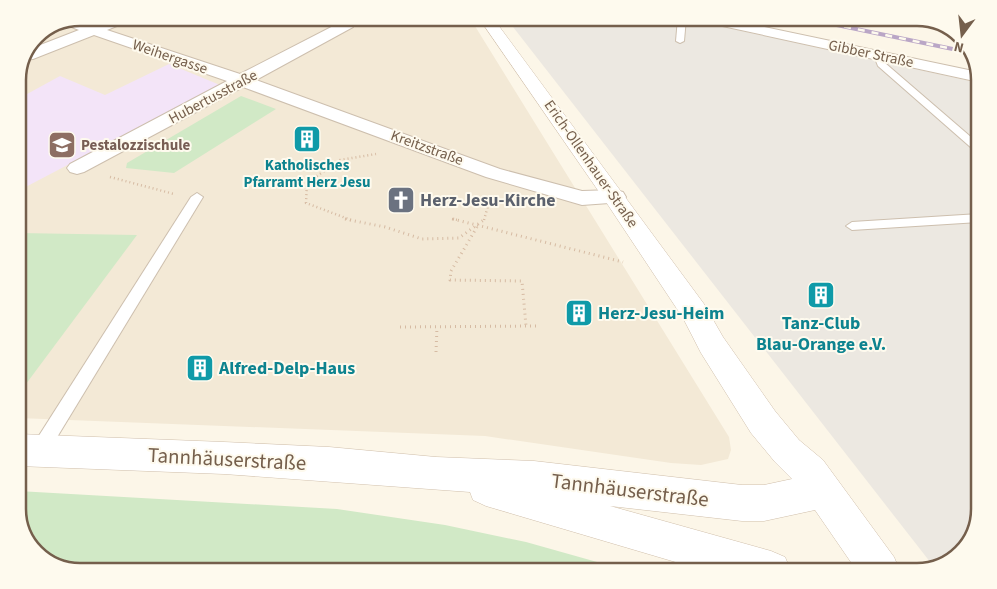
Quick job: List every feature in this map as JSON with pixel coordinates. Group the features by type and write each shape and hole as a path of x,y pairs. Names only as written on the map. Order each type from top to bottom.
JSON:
{"street":[{"name":"Weihergasse","path":"81,26 243,81"},
{"path":"33,53 103,26"},
{"name":"Hubertusstraße","path":"76,168 344,26"},
{"name":"Erich-Ollenhauer-Straße","path":"492,26 615,197 694,312 733,355 783,418 797,441 817,482 874,563"},
{"name":"Gibber Straße","path":"741,26 971,75"},
{"name":"Kreitzstraße","path":"243,81 492,173 575,197 594,199 615,197"},
{"name":"Tannhäuserstraße","path":"28,451 329,464 436,474 534,478 703,500 742,503 764,503 817,482"},
{"name":"Tannhäuserstraße","path":"436,474 542,503 741,563"}],"lane":[{"path":"680,41 681,26"},
{"path":"878,56 881,64 971,142"},
{"path":"28,451 196,197"},
{"path":"852,226 971,219"}],"path":[{"path":"394,136 375,155 340,160 306,183 306,203 344,219 385,227 422,238 459,238 485,220 490,205 492,173"},
{"path":"76,168 177,195 196,197"},
{"path":"452,219 623,262"},
{"path":"478,224 451,271 450,280 522,281 526,326"},
{"path":"400,327 536,326"},
{"path":"436,352 437,327"}],"shaded area":[{"path":"80,26 475,26 729,437 731,450 728,459 701,465 671,463 485,436 26,418 26,76 28,66 37,47 53,33"},
{"path":"512,26 719,26 971,81 971,509 967,530 960,542 944,556 929,561"},
{"name":"Pestalozzischule","path":"169,64 220,85 26,187 26,95 60,76 105,95"}],"green space":[{"path":"241,96 276,109 174,173 126,168 127,163"},
{"path":"26,233 137,235 26,384"},
{"path":"26,491 337,509 445,525 526,542 601,563 80,563 66,561 53,556 35,539 27,520"}],"railway":[{"path":"842,26 937,46"}],"place":[{"name":"Katholisches Pfarramt Herz Jesu","path":"307,139"},
{"name":"Pestalozzischule","path":"62,145"},
{"name":"Herz-Jesu-Kirche","path":"401,200"},
{"name":"Tanz-Club Blau-Orange e.V.","path":"821,295"},
{"name":"Herz-Jesu-Heim","path":"579,313"},
{"name":"Alfred-Delp-Haus","path":"200,368"}]}
